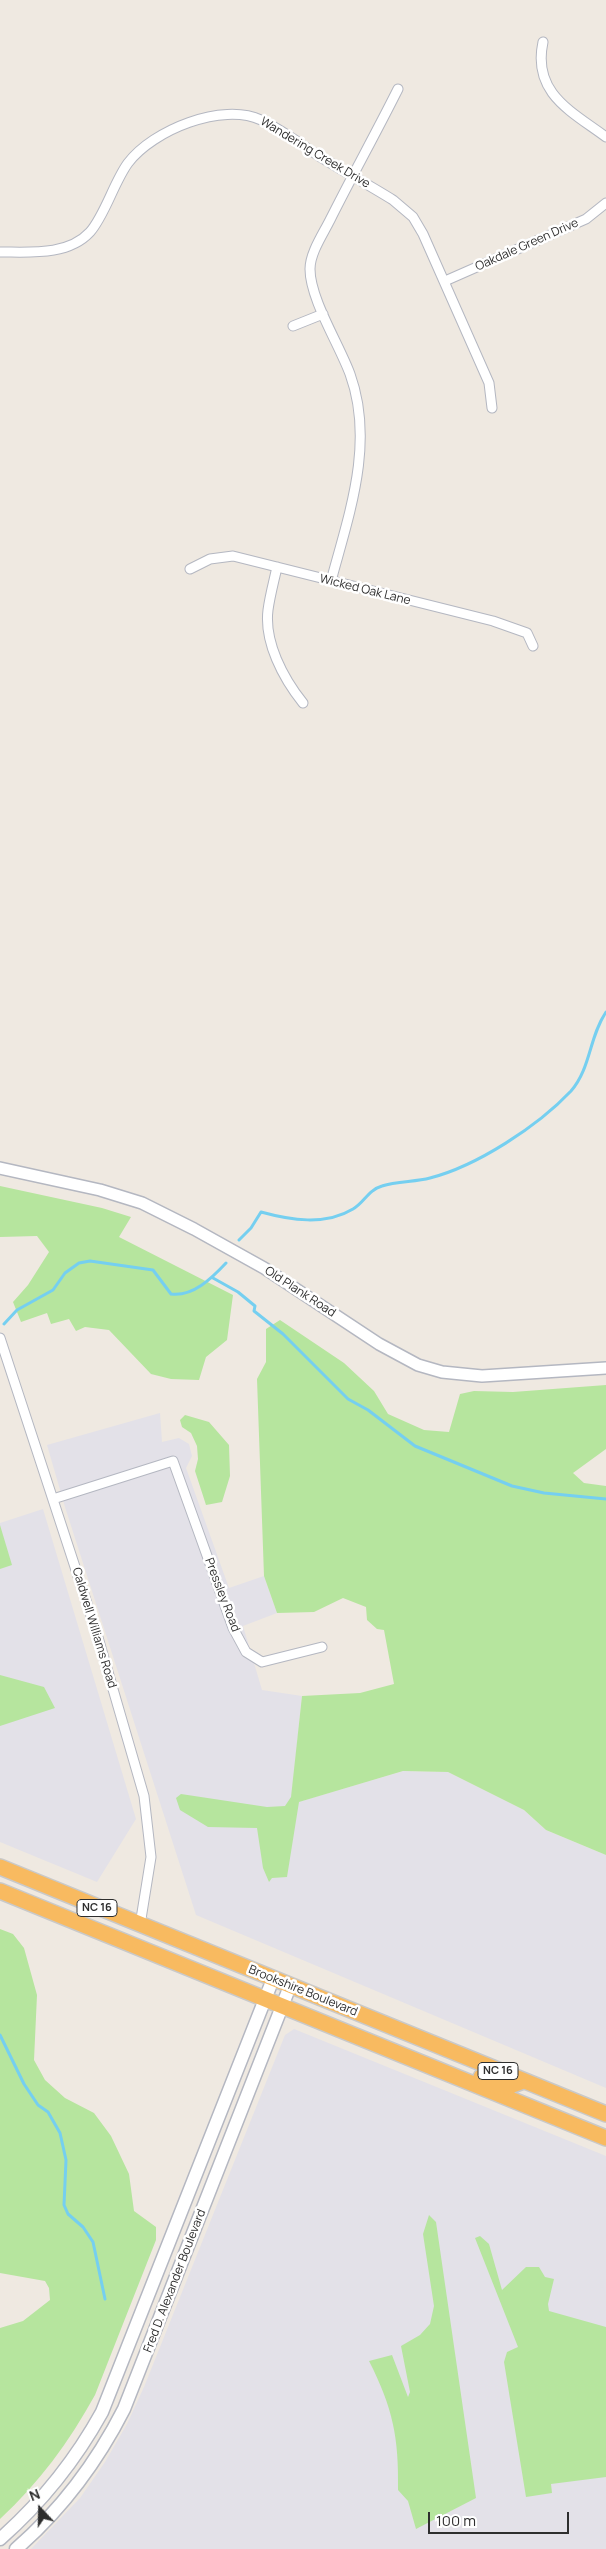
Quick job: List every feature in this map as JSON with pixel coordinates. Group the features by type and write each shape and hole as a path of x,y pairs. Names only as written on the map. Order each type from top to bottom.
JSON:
{"highway":[{"name":"Brookshire Boulevard","path":"0,1867 606,2114"},
{"name":"Brookshire Boulevard","path":"0,1890 606,2138"},
{"path":"0,1890 76,1906 127,1927 140,1925"},
{"path":"141,1949 145,1943 153,1940 202,1960 228,1961"},
{"path":"407,2056 443,2064 510,2086 523,2081"},
{"path":"514,2101 526,2095 537,2097 606,2122"}],"main road":[{"name":"Fred D. Alexander Boulevard","path":"0,2539 36,2506 55,2484 86,2442 102,2412 273,1979"},
{"name":"Fred D. Alexander Boulevard","path":"16,2549 51,2514 85,2474 103,2448 124,2409 290,1986"}],"street":[{"path":"543,42 540,54 541,68 545,82 553,96 606,137"},
{"path":"331,581 354,496 360,454 360,424 351,377 311,284 310,266 351,176 398,89"},
{"name":"Wandering Creek Drive","path":"0,252 47,252 73,244 90,232 128,162 148,144 169,132 207,116 226,113 260,120 393,200 413,217 445,281 489,383 492,408"},
{"name":"Oakdale Green Drive","path":"445,281 586,219 606,202"},
{"path":"293,326 324,314"},
{"name":"Wicked Oak Lane","path":"190,569 210,559 233,556 493,621 527,633 533,646"},
{"path":"276,567 268,611 272,647 290,686 303,703"},
{"name":"Old Plank Road","path":"0,1168 100,1190 142,1203 194,1229 264,1268 379,1344 418,1365 442,1372 482,1376 606,1368"},
{"name":"Caldwell Williams Road","path":"0,1338 100,1646 144,1796 151,1857 140,1925"},
{"name":"Pressley Road","path":"53,1500 173,1461 233,1628 246,1652 262,1662 322,1647"}],"shaded area":[{"path":"160,1413 162,1442 179,1438 189,1444 192,1456 186,1468 229,1588 264,1576 277,1613 243,1626 262,1690 302,1696 291,1804 403,1771 448,1772 524,1810 546,1830 606,1855 606,2088 196,1915 65,1507 47,1445"},
{"path":"43,1509 136,1819 97,1882 0,1842 0,1523"},
{"path":"294,2029 606,2156 606,2549 31,2549 80,2498 105,2462 127,2424 144,2387 285,2035"}],"green space":[{"path":"0,1186 102,1208 131,1217 119,1237 233,1295 227,1340 206,1357 199,1380 171,1379 151,1374 109,1330 85,1327 76,1331 69,1319 51,1324 47,1313 21,1322 13,1302 28,1285 49,1252 37,1236 0,1237"},
{"path":"280,1320 344,1363 374,1391 388,1414 424,1430 449,1432 460,1394 474,1391 513,1392 606,1385 606,1449 573,1473 584,1483 606,1486 606,1855 546,1830 524,1810 448,1772 403,1771 299,1802 287,1877 272,1878 269,1882 263,1868 257,1828 208,1827 180,1810 176,1798 181,1794 267,1807 285,1806 291,1797 302,1696 360,1693 394,1684 384,1630 377,1629 367,1620 366,1607 343,1598 314,1612 277,1613 264,1576 257,1379 266,1362 266,1329"},
{"path":"185,1415 209,1422 229,1445 230,1476 222,1502 206,1505 195,1471 198,1459 197,1446 191,1433 182,1427 180,1420"},
{"path":"0,1525 12,1565 0,1569"},
{"path":"0,1675 44,1687 55,1708 0,1726"},
{"path":"0,1929 13,1934 24,1948 37,1995 34,2060 45,2080 65,2098 94,2113 111,2136 129,2174 134,2211 156,2227 156,2240 95,2395 75,2429 52,2461 28,2491 0,2519 0,2328 23,2321 50,2300 49,2288 45,2281 0,2273"},
{"path":"429,2215 436,2222 476,2498 416,2529 408,2501 398,2490 396,2439 393,2424 384,2394 369,2361 392,2355 408,2397 410,2392 401,2346 420,2335 430,2324 434,2306 423,2234"},
{"path":"480,2236 489,2244 502,2290 526,2267 539,2267 545,2277 554,2279 548,2304 549,2311 606,2327 606,2477 551,2484 552,2493 526,2497 504,2362 507,2352 518,2347 475,2238"}],"waterway":[{"path":"239,1240 251,1228 261,1212 295,1219 319,1220 331,1218 353,1209 377,1188 394,1183 430,1178 448,1172 506,1143 542,1118 578,1082 596,1032 606,1012"},
{"path":"4,1324 17,1310 53,1290 65,1273 79,1263 90,1261 153,1270 171,1294 187,1293 202,1285 226,1263"},
{"path":"213,1278 238,1292 255,1306 254,1311 283,1334 348,1399 368,1410 415,1446 512,1486 544,1493 606,1499"},
{"path":"0,2035 24,2084 38,2105 48,2112 60,2133 66,2160 64,2205 68,2214 83,2227 93,2242 105,2299"}]}
